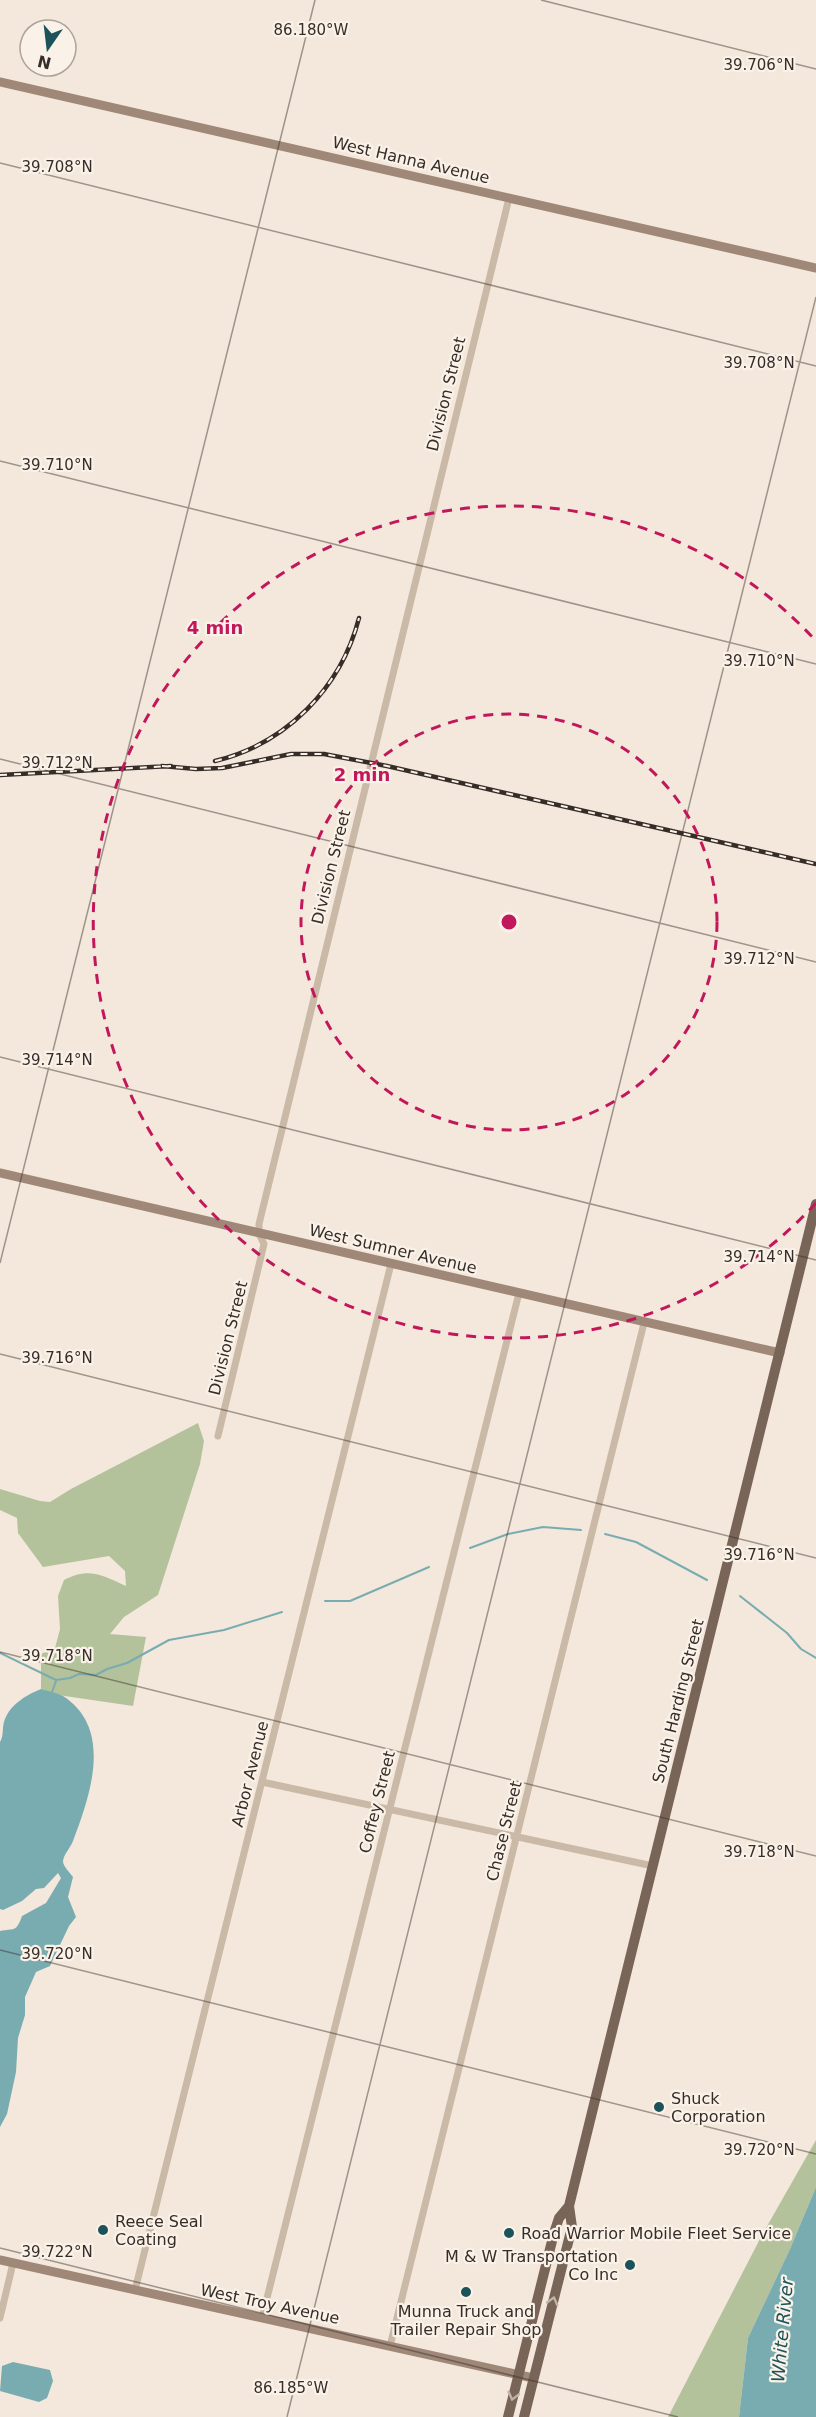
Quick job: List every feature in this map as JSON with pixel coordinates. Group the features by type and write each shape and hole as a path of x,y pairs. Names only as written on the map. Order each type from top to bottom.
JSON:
{"main road":[{"name":"West Hanna Avenue","path":"0,82 816,268"},
{"name":"West Sumner Avenue","path":"0,1173 780,1353"},
{"name":"South Harding Street","path":"569,2206 816,1204"},
{"path":"508,2417 554,2233 559,2218 569,2206"},
{"path":"524,2417 572,2227 569,2206"},
{"name":"West Troy Avenue","path":"0,2260 533,2378"}],"street":[{"name":"Division Street","path":"218,1436 264,1244 259,1234 259,1224 509,198"},
{"name":"Arbor Avenue","path":"135,2290 391,1264"},
{"name":"Coffey Street","path":"262,2318 519,1293"},
{"name":"Chase Street","path":"390,2346 644,1323"},
{"path":"262,1782 653,1866"},
{"path":"0,2318 13,2263"}],"green space":[{"path":"198,1423 204,1441 200,1464 158,1595 124,1617 110,1634 146,1637 133,1706 58,1695 41,1689 41,1654 55,1648 60,1629 58,1596 64,1580 88,1573 126,1586 125,1571 109,1556 43,1567 18,1533 17,1518 0,1510 0,1489 50,1502"},
{"path":"816,2140 816,2187 748,2338 739,2417 668,2417 762,2235"}],"water":[{"path":"41,1689 63,1696 79,1710 88,1726 93,1745 94,1764 86,1804 63,1862 73,1877 68,1897 76,1917 69,1926 50,1966 36,1972 25,1997 25,2015 18,2038 16,2072 7,2114 0,2127 0,1931 14,1929 22,1916 46,1903 61,1878 58,1873 44,1888 36,1889 22,1901 3,1910 0,1909 0,1742 6,1716 24,1698"},
{"name":"White River","path":"816,2187 816,2417 739,2417 748,2338"},
{"path":"13,2362 50,2370 53,2381 47,2398 39,2402 0,2391 2,2366"}],"waterway":[{"path":"470,1548 508,1534 543,1527 581,1530"},
{"path":"605,1534 636,1542 707,1580"},
{"path":"325,1601 350,1601 429,1567"},
{"path":"740,1596 787,1633 801,1649 816,1658"},
{"path":"0,1653 56,1680 79,1674 96,1675 127,1663 169,1640 224,1630 282,1612"},
{"path":"52,1692 56,1681"}],"railway":[{"path":"215,761 241,753 265,741 287,727 307,709 324,690 339,667 351,644 359,618"},
{"path":"162,766 196,769 222,768 291,754 324,754 387,766 816,864"},
{"path":"0,775 171,766"}],"place":[{"name":"Shuck Corporation","path":"659,2107"},
{"name":"Reece Seal Coating","path":"103,2230"},
{"name":"Road Warrior Mobile Fleet Service","path":"509,2233"},
{"name":"M & W Transportation Co Inc","path":"630,2265"},
{"name":"Munna Truck and Trailer Repair Shop","path":"466,2292"}]}
